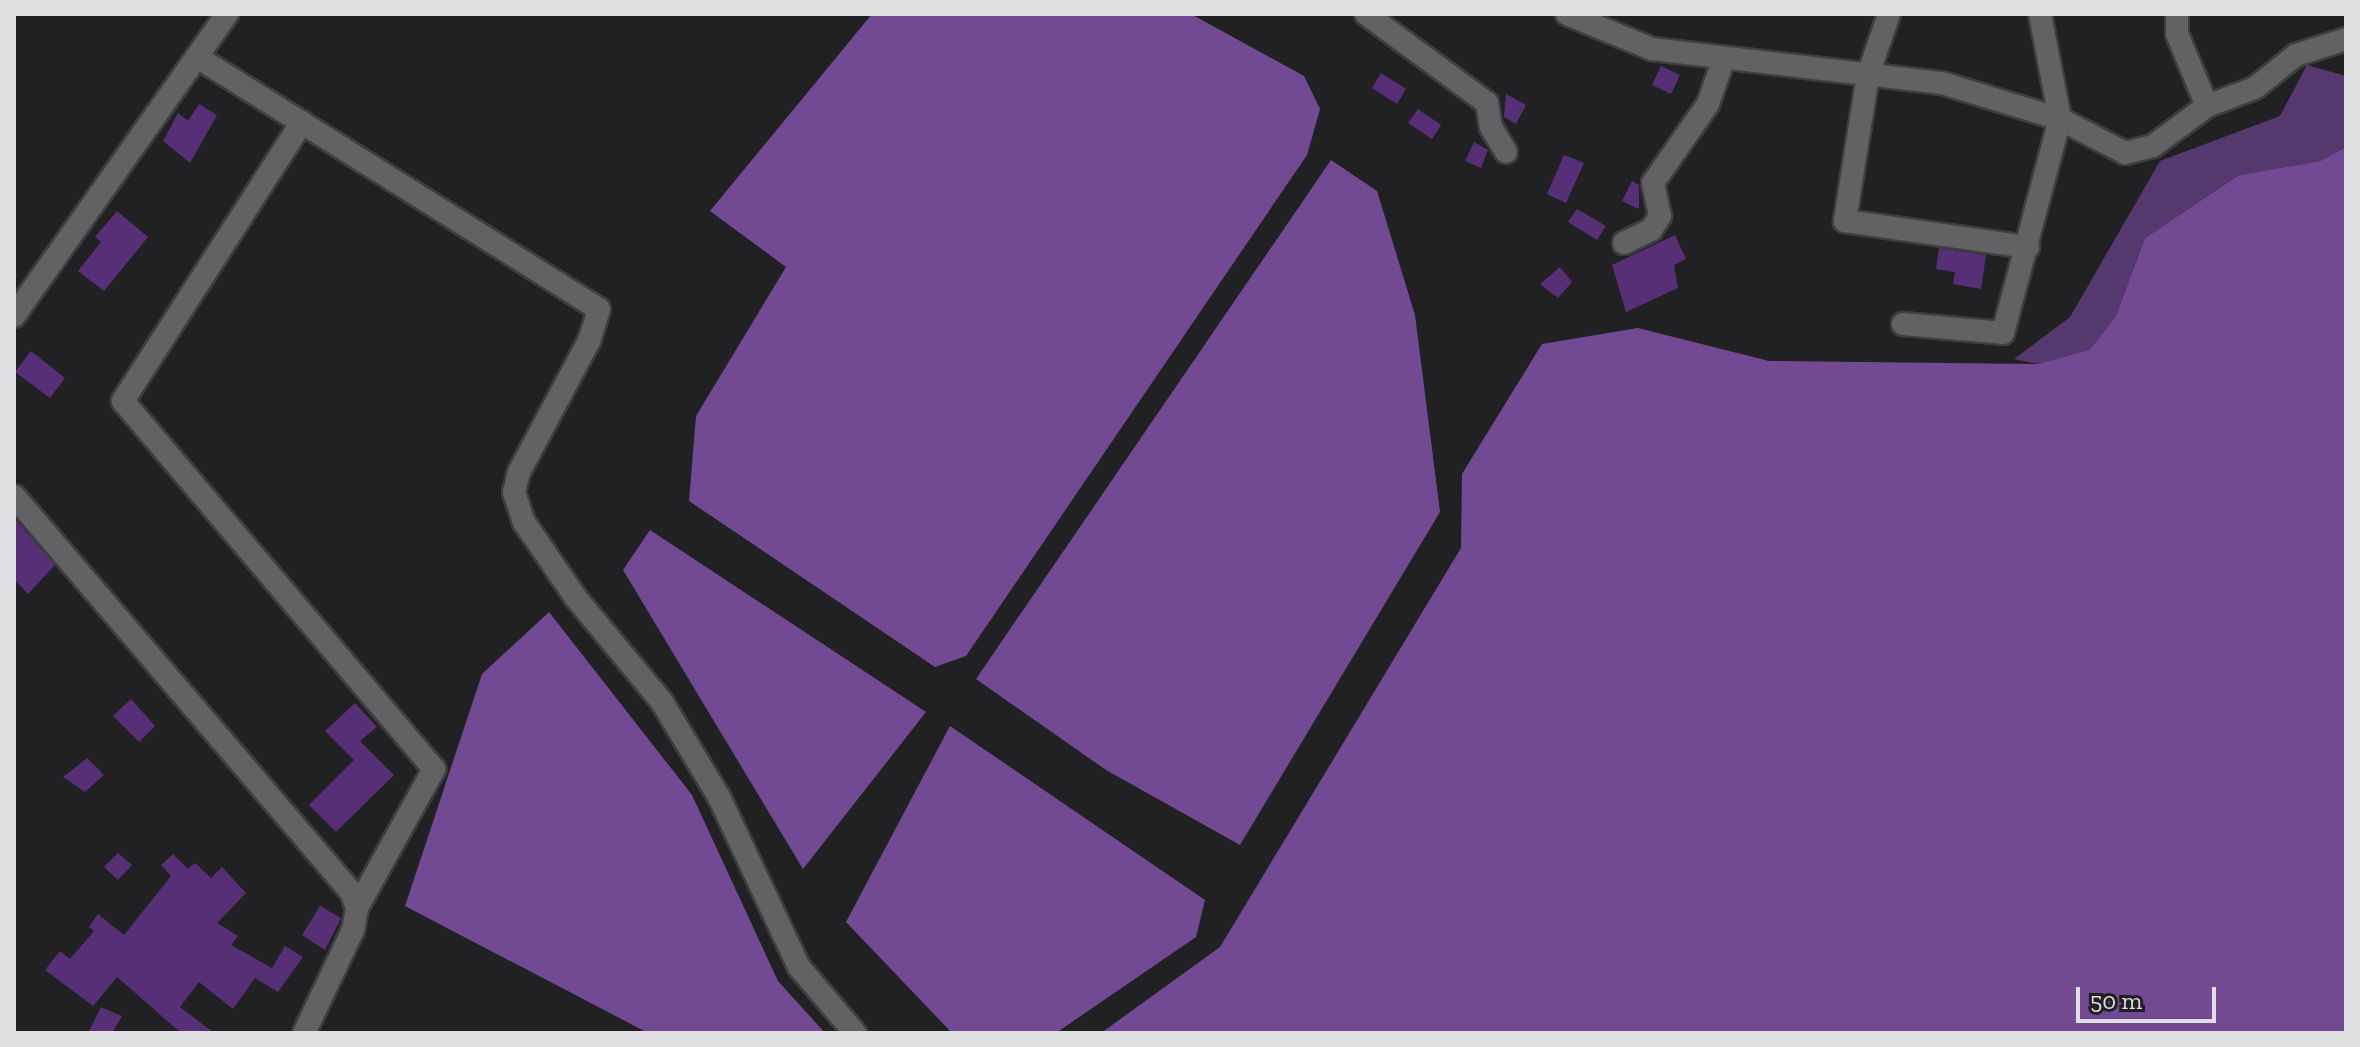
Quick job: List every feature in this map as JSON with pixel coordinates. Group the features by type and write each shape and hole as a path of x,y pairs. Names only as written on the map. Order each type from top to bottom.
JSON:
{"street":[{"path":"14,316 227,14"},
{"path":"1366,14 1487,103 1491,127 1506,152"},
{"path":"1567,14 1652,49 1942,83 2060,119 2125,153 2153,146 2207,106 2255,88 2296,55 2346,39"},
{"path":"1889,14 1868,75 1845,221 2028,247"},
{"path":"1903,324 2003,333 2060,119 2040,14"},
{"path":"2177,14 2177,34 2207,106"},
{"path":"197,57 599,309 590,339 519,472 517,502 576,598 662,702 719,797 799,967 855,1033"},
{"path":"1624,243 1651,230 1660,216 1653,183 1708,104 1724,58"},
{"path":"302,122 123,401 434,769 357,908 304,1033"},
{"path":"14,496 351,892 357,908"}],"shaded area":[{"path":"872,14 1191,14 1304,76 1320,109 1307,155 966,656 935,667 689,501 696,416 786,267 710,211"},
{"path":"2307,65 2346,76 2346,147 2320,161 2239,175 2145,238 2116,316 2090,351 2038,364 2014,359 2070,317 2160,161 2280,116"},
{"path":"2346,147 2346,1033 1101,1033 1220,947 1461,548 1462,474 1542,344 1638,328 1769,361 2038,364 2090,350 2116,316 2145,238 2239,175 2320,161"},
{"path":"1331,160 1377,191 1415,315 1440,512 1240,845 1106,770 976,679"},
{"path":"650,530 926,712 803,869 623,570"},
{"path":"549,612 692,795 778,981 825,1033 648,1033 405,906 482,674"},
{"path":"950,726 1205,900 1196,937 1056,1033 952,1033 846,922"}],"building":[{"path":"1661,66 1680,75 1671,94 1652,85"},
{"path":"1381,73 1406,89 1397,104 1372,88"},
{"path":"1506,94 1526,105 1516,124 1504,117"},
{"path":"199,104 217,115 190,163 163,141 178,113 188,121"},
{"path":"1418,109 1441,125 1432,139 1408,123"},
{"path":"1474,142 1488,150 1481,168 1465,161"},
{"path":"1564,155 1584,163 1566,203 1547,194"},
{"path":"1632,181 1639,185 1639,209 1622,201"},
{"path":"1577,209 1606,226 1597,240 1568,222"},
{"path":"117,211 148,237 104,291 78,271 101,242 95,237"},
{"path":"1675,235 1686,259 1674,265 1678,288 1626,312 1612,265"},
{"path":"1939,248 1986,255 1981,289 1953,284 1955,272 1936,269"},
{"path":"1560,267 1572,282 1558,298 1540,284"},
{"path":"31,351 65,378 50,398 15,372"},
{"path":"14,518 55,565 28,594 14,579"},
{"path":"131,699 155,726 139,742 113,716"},
{"path":"355,703 377,727 360,741 394,775 336,832 309,805 354,760 325,731"},
{"path":"87,758 104,775 85,792 63,777"},
{"path":"118,853 132,865 118,880 104,867"},
{"path":"173,854 188,869 195,863 211,878 222,867 246,893 217,923 238,936 231,945 272,968 285,946 303,957 278,992 255,978 233,1009 199,982 180,1007 214,1033 181,1033 117,977 93,1006 45,970 60,951 70,959 94,931 89,927 98,914 124,935 171,876 161,865"},
{"path":"320,906 341,918 325,950 302,935"},
{"path":"101,1007 122,1016 112,1033 88,1033"}]}
